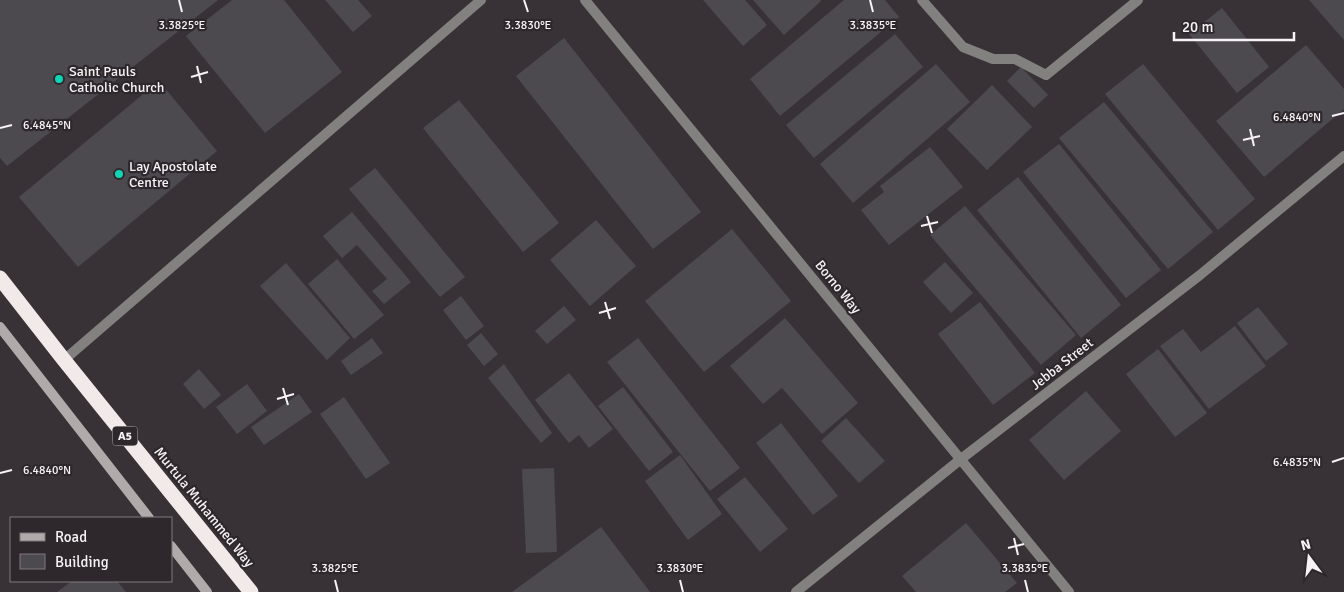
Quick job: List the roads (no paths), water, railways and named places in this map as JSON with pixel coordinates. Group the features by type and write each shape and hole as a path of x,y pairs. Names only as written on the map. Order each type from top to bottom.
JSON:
{"highway":[{"name":"Murtula Muhammed Way","path":"0,278 252,592"}],"street":[{"path":"64,360 481,0"},
{"name":"Borno Way","path":"585,0 1069,592"},
{"path":"922,0 963,48 993,59 1015,59 1046,75 1138,0"},
{"name":"Jebba Street","path":"796,592 961,459 1200,275 1344,156"},
{"path":"0,327 148,517"},
{"path":"172,547 207,592"}],"place":[{"name":"Saint Pauls Catholic Church","path":"59,79"},
{"name":"Lay Apostolate Centre","path":"119,174"}]}
